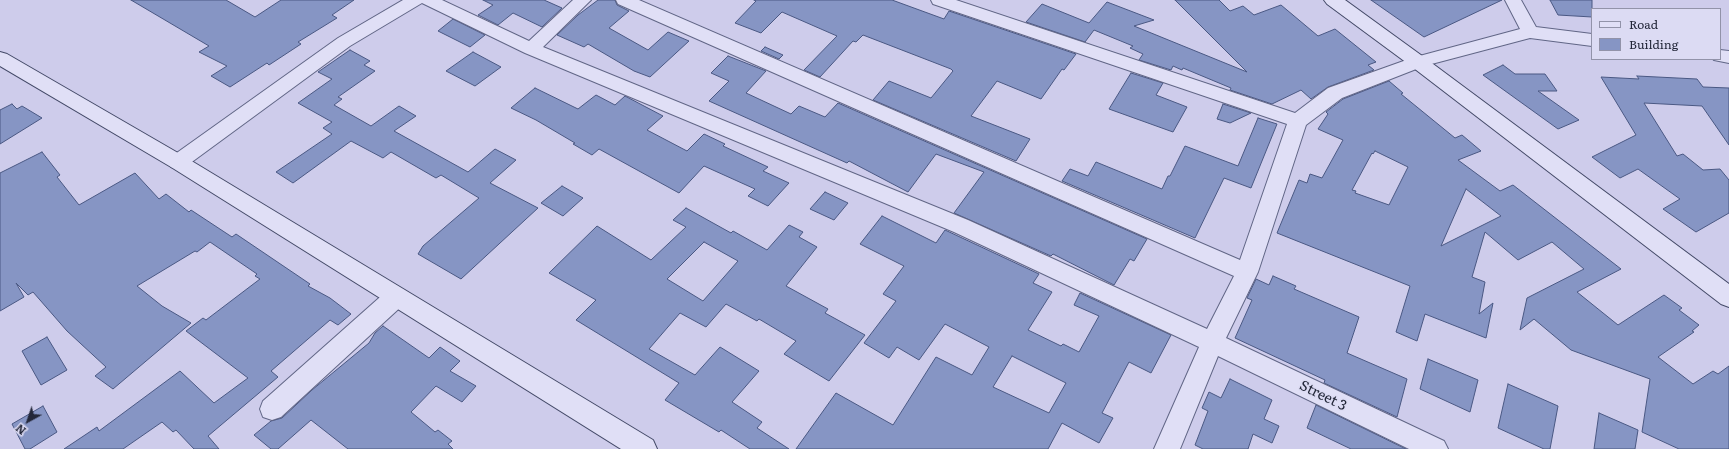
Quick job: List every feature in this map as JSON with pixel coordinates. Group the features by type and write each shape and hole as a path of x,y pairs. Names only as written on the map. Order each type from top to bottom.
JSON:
{"main road":[{"path":"1333,0 1418,62 1729,297"},
{"path":"0,58 178,162 644,449"}],"street":[{"path":"178,162 344,42 415,0"},
{"name":"Street 3","path":"428,0 531,49 961,226 1212,342 1435,449"},
{"path":"531,49 583,0"},
{"path":"624,0 1247,272"},
{"path":"940,0 1298,121"},
{"path":"1513,0 1530,32"},
{"path":"1167,449 1212,342 1247,272 1298,121 1335,93 1418,62 1530,32 1591,40"},
{"path":"272,409 396,297"}],"building":[{"path":"131,0 226,0 255,17 281,0 354,0 332,15 337,18 298,42 301,44 269,65 267,63 230,87 211,76 227,66 199,52 209,46"},
{"path":"483,0 544,0 562,8 542,27 513,13 498,25 478,15 493,5"},
{"path":"598,0 615,0 617,5 629,11 609,28 648,50 668,32 689,41 650,77 634,71 588,44 584,47 557,35 578,15"},
{"path":"754,0 892,0 944,19 949,11 1076,54 1064,70 1062,69 1041,99 997,81 971,116 1030,139 1016,161 873,100 889,81 931,98 953,71 951,69 863,35 856,42 853,41 820,77 804,70 837,36 782,12 761,33 735,23 756,1"},
{"path":"1175,0 1219,0 1230,11 1243,6 1254,15 1281,5 1318,36 1335,29 1376,62 1368,65 1374,70 1328,87 1311,99 1301,90 1272,104 1230,90 1231,88 1183,68 1182,70 1173,66 1171,70 1139,60 1143,54 1130,48 1133,46 1094,30 1085,42 1026,22 1042,4 1089,23 1107,2 1154,20 1134,26 1247,72"},
{"path":"1371,0 1502,0 1424,37"},
{"path":"1550,0 1592,0 1591,17 1558,15"},
{"path":"453,19 485,35 470,47 438,31"},
{"path":"765,47 783,55 779,59 761,51"},
{"path":"350,50 370,61 364,65 375,71 338,97 342,99 334,105 371,126 399,106 416,116 394,131 468,172 495,149 516,160 490,183 538,208 461,279 418,254 423,246 479,198 441,175 436,178 391,152 383,158 351,141 293,183 276,172 332,134 323,128 332,122 298,103 332,79 318,72"},
{"path":"473,52 501,67 475,86 446,71"},
{"path":"728,56 766,71 746,93 791,114 799,106 825,117 838,103 1147,239 1134,261 1130,259 1114,285 1053,254 1051,256 954,213 984,172 936,154 908,192 849,161 847,163 709,101 729,81 711,73"},
{"path":"1503,65 1515,74 1545,74 1557,91 1538,91 1579,120 1558,129 1483,75"},
{"path":"1131,73 1163,83 1156,95 1187,107 1173,132 1109,109"},
{"path":"1637,76 1697,79 1703,87 1729,88 1729,145 1702,106 1644,103 1677,156 1683,154 1703,170 1720,169 1729,180 1729,213 1696,232 1663,209 1680,199 1638,169 1620,178 1592,157 1636,135 1601,77 1639,79"},
{"path":"1389,81 1403,93 1401,94 1455,138 1462,135 1481,151 1458,160 1500,191 1513,185 1621,269 1577,292 1618,325 1664,295 1682,308 1679,310 1699,325 1692,331 1694,332 1658,357 1693,384 1713,371 1718,374 1729,366 1729,449 1679,449 1642,432 1650,379 1571,350 1534,319 1520,330 1527,298 1584,269 1552,242 1518,260 1485,232 1472,277 1485,282 1479,314 1493,303 1486,338 1425,314 1417,341 1396,332 1410,286 1277,233 1299,180 1307,183 1310,174 1322,178 1343,140 1318,129 1328,114 1326,112 1343,99","holes":["1375,151 1408,167 1389,205 1355,193 1356,191 1352,190 1372,153 1373,154","1466,189 1501,216 1441,246"]},
{"path":"535,88 578,109 596,95 615,105 625,96 663,116 647,130 687,151 704,134 725,144 723,146 768,167 763,171 789,183 768,206 748,196 755,189 704,166 679,193 599,149 592,155 536,120 511,108"},
{"path":"12,104 17,109 22,106 42,118 0,144 0,110"},
{"path":"1223,104 1251,113 1230,123 1217,119"},
{"path":"1258,118 1277,124 1251,188 1224,178 1195,238 1062,181 1070,169 1088,176 1096,162 1162,189 1185,146 1238,166"},
{"path":"42,152 60,175 57,177 79,205 135,173 159,199 166,194 189,212 191,210 232,237 236,234 310,284 308,286 330,298 351,314 338,325 330,320 271,371 278,377 208,436 219,449 194,449 176,430 173,432 162,422 123,449 64,449 97,427 99,431 180,371 214,403 248,378 186,331 203,318 206,320 260,279 255,276 257,274 210,242 197,252 195,251 137,286 162,306 191,323 113,389 95,376 106,367 67,331 33,292 28,295 16,283 24,297 0,311 0,173"},
{"path":"562,186 583,198 563,216 541,203"},
{"path":"825,192 848,203 834,220 810,209"},
{"path":"686,208 731,233 733,231 767,250 789,225 803,232 799,237 817,247 786,286 828,309 825,313 865,335 829,381 784,354 796,341 759,319 757,321 726,304 706,327 680,313 649,349 695,375 720,347 759,371 732,402 762,422 757,428 789,449 750,449 721,430 719,432 665,400 679,383 576,320 596,300 549,273 597,226 651,260 686,227 673,220","holes":["704,242 738,261 703,301 667,279"]},
{"path":"882,216 936,243 945,230 1039,274 1033,283 1052,292 1028,330 1061,346 1063,344 1079,352 1099,316 1074,305 1080,293 1171,335 1151,373 1129,362 1102,413 1113,418 1099,443 1062,423 1048,449 796,449 836,393 893,425 936,357 972,375 989,347 945,324 919,360 897,347 889,358 864,343 896,301 883,294 904,266 860,244","holes":["1012,356 1066,383 1049,413 993,387"]},
{"path":"1273,276 1296,286 1294,289 1359,317 1347,353 1407,379 1397,417 1324,383 1325,380 1235,338 1252,300 1247,298 1256,279 1269,285"},
{"path":"383,326 429,358 440,347 460,361 450,371 476,386 462,402 436,386 411,412 435,432 438,430 452,441 448,444 453,449 348,449 311,420 278,449 271,449 254,435 271,421 282,418 312,390 369,343 375,333"},
{"path":"47,337 67,370 41,385 22,351"},
{"path":"1428,359 1478,380 1470,412 1420,389"},
{"path":"1230,379 1272,400 1264,419 1279,426 1272,443 1253,434 1248,449 1203,449 1195,445 1208,411 1202,408 1209,392 1221,398"},
{"path":"1508,384 1558,406 1550,449 1544,449 1498,428"},
{"path":"1316,405 1406,449 1351,449 1307,428"},
{"path":"43,406 57,432 30,449 25,449 12,424"},
{"path":"1599,413 1638,430 1635,449 1594,449"}]}
